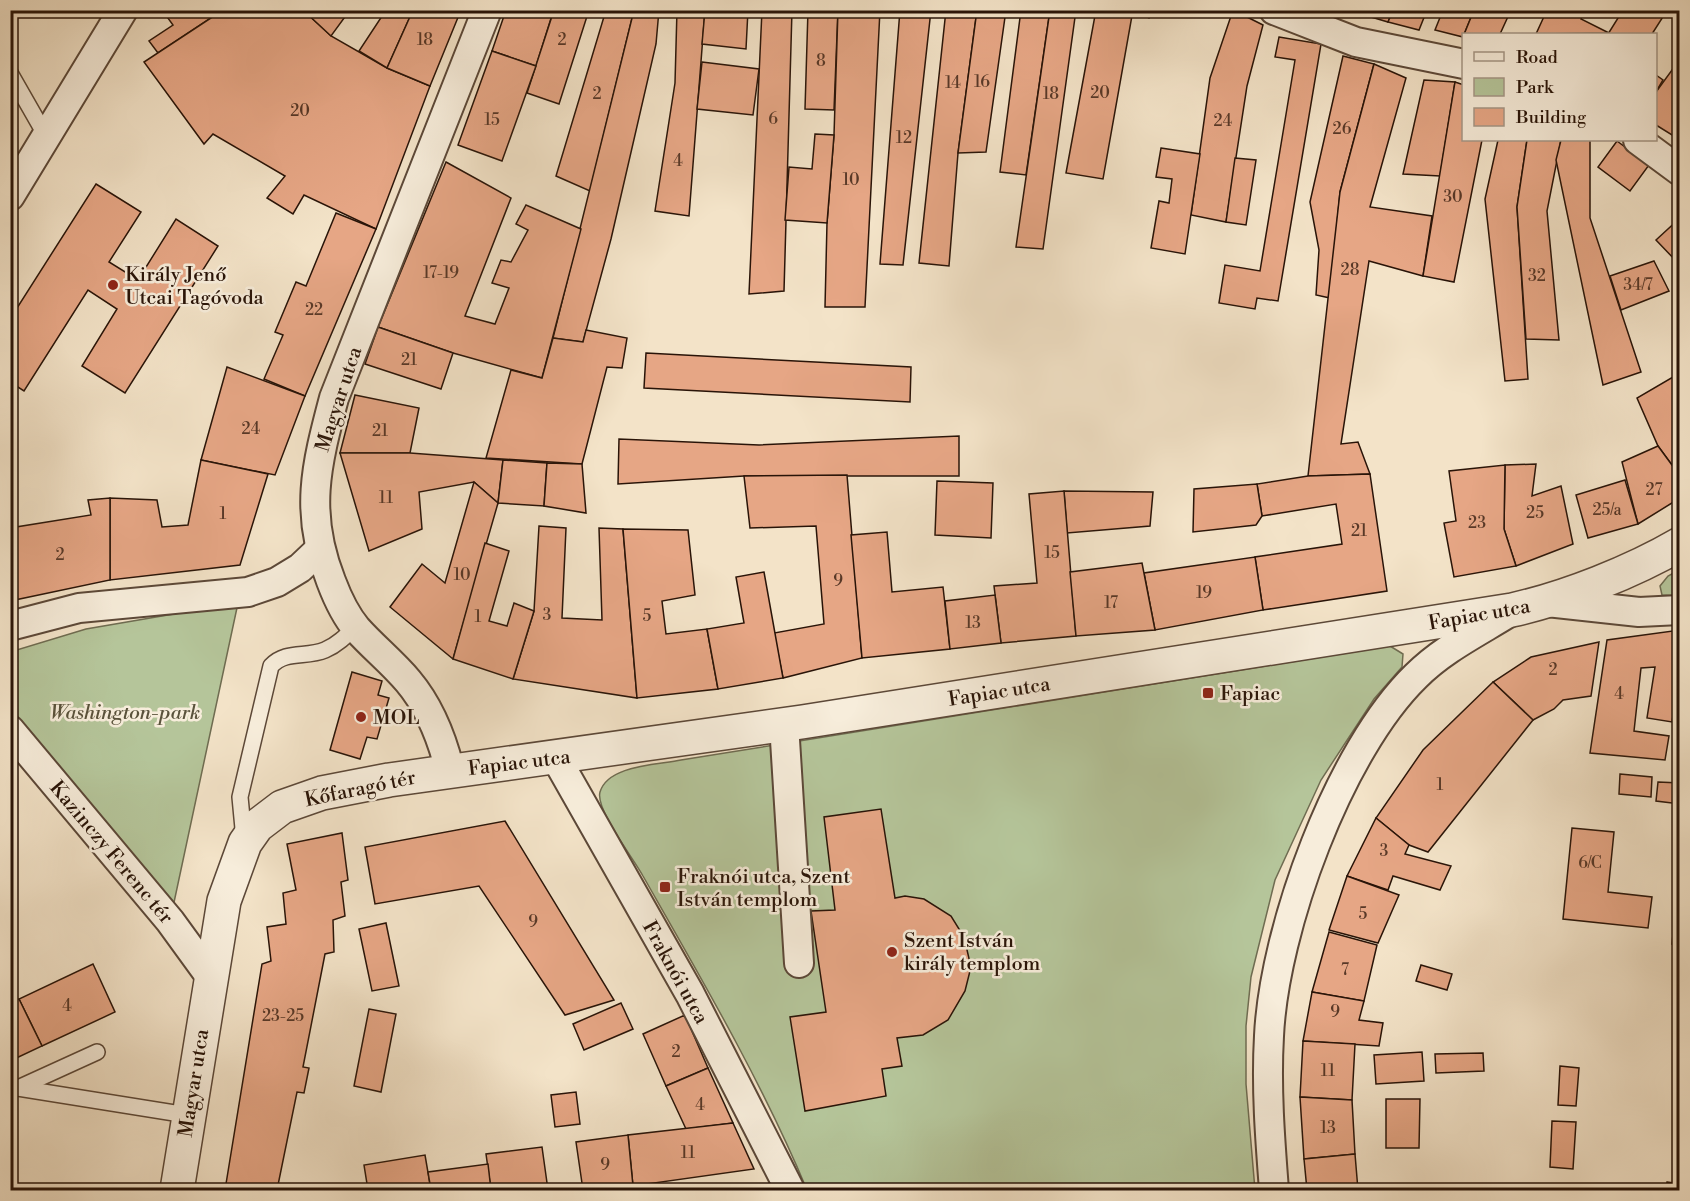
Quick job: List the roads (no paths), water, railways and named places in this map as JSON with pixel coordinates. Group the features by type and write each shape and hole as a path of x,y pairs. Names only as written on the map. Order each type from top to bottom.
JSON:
{"street":[{"path":"10,196 123,10"},
{"name":"Magyar utca","path":"450,771 442,737 426,708 409,682 355,627 335,592 319,550 315,494 319,455 334,398 487,10"},
{"path":"1274,10 1356,42 1462,64"},
{"path":"1639,141 1680,171"},
{"name":"Fapiac utca","path":"450,771 784,724 1512,610 1547,602 1582,590 1680,544"},
{"path":"10,626 79,608 248,592 277,582 300,568 319,550"},
{"name":"Fapiac utca","path":"1547,602 1640,612 1680,610"},
{"path":"1274,1191 1269,1112 1269,1034 1281,959 1299,888 1327,817 1354,760 1383,715 1416,676 1445,652 1512,610"},
{"path":"784,724 799,963"},
{"name":"Kazinczy Ferenc tér","path":"10,730 170,921 210,976"},
{"name":"Fraknói utca","path":"555,758 690,994 790,1191"},
{"name":"Kőfaragó tér","path":"210,976 224,901 244,843 271,814 322,793 450,771"},
{"name":"Magyar utca","path":"177,1191 210,976"}],"lane":[{"path":"10,73 46,136"},
{"path":"244,843 240,797 272,666 277,659 322,651 334,646 355,627"},
{"path":"14,1090 97,1052"},
{"path":"14,1090 187,1115"}],"place":[{"name":"Király Jenő Utcai Tagóvoda","path":"113,285"},
{"name":"Fapiac","path":"1208,693"},
{"name":"MOL","path":"361,717"},
{"name":"Fraknói utca, Szent István templom","path":"665,887"},
{"name":"Szent István király templom","path":"892,952"}],"park label":[{"name":"Washington-park","path":"125,712"}]}
